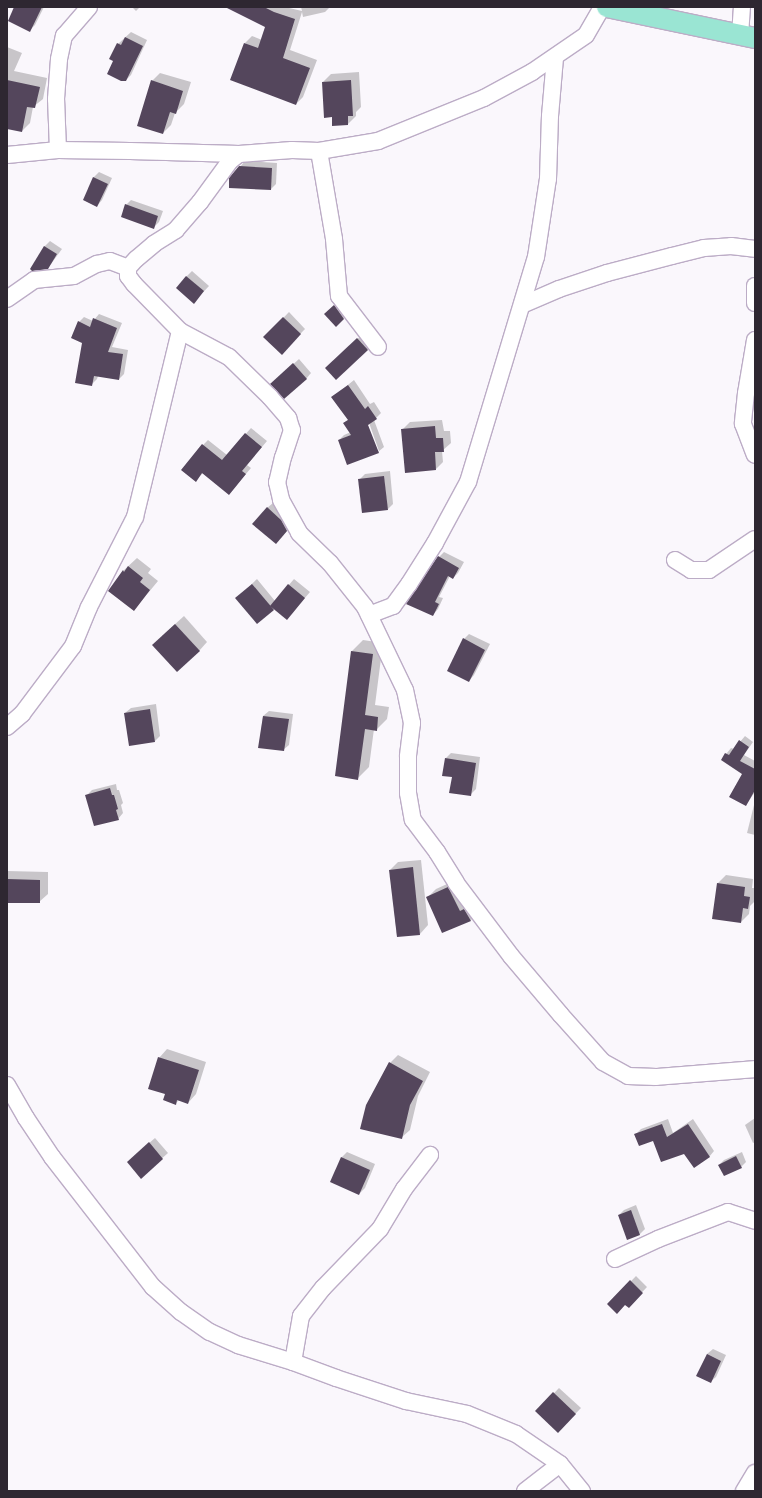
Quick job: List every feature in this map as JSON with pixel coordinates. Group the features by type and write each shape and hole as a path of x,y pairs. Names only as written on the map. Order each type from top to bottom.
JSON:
{"main road":[{"path":"607,7 748,37"}],"street":[{"path":"58,150 56,99 59,59 64,36 89,7"},
{"path":"7,155 58,150 130,150 239,154 292,150 319,151 378,141 484,98 532,72 555,58 586,35 602,7"},
{"path":"742,7 748,37"},
{"path":"369,615 393,606 435,543 468,482 536,257 548,179 550,116 555,58"},
{"path":"319,151 334,239 339,296 378,347"},
{"path":"239,154 230,161 200,202 176,230 154,244 128,268 128,276 180,331 230,357 270,397 288,418 292,430 283,458 278,482 281,500 299,533 330,563 365,607 405,690 412,723 408,757 408,793 413,820 437,852 456,883 511,956 603,1062 628,1076 656,1077 755,1069"},
{"path":"522,305 559,289 593,277 704,248 731,246 755,249"},
{"path":"7,299 34,280 74,276 97,264 110,261 128,268"},
{"path":"755,286 755,303"},
{"path":"7,727 22,714 73,646 89,607 135,517 180,331"},
{"path":"755,340 746,393 743,424 755,455"},
{"path":"675,560 691,570 709,570 755,539"},
{"path":"7,1085 26,1118 52,1157 153,1286 181,1312 210,1332 238,1345 293,1362 406,1401 467,1414 516,1434 560,1464 582,1491"},
{"path":"293,1362 301,1316 323,1288 380,1229 404,1189 430,1155"},
{"path":"615,1259 658,1239 728,1212 755,1221"},
{"path":"526,1491 560,1464"},
{"path":"744,1491 755,1473"}],"building":[{"path":"14,7 42,7 30,32 8,21"},
{"path":"225,7 264,7 295,19 283,58 310,68 296,105 230,80 244,43 258,48 265,27"},
{"path":"125,37 143,46 126,81 121,81 107,74 113,61 109,59 117,43 121,45"},
{"path":"7,80 40,87 35,108 27,107 22,132 7,129"},
{"path":"151,80 183,91 176,114 170,112 163,134 137,126"},
{"path":"351,80 353,116 348,116 348,125 332,126 332,117 324,118 322,82"},
{"path":"239,166 272,168 271,190 229,188 229,178"},
{"path":"93,177 108,184 97,207 83,200"},
{"path":"125,204 158,216 154,229 121,217"},
{"path":"44,246 57,254 48,269 32,271 30,269"},
{"path":"186,276 204,291 194,304 176,288"},
{"path":"334,305 344,319 336,327 324,314"},
{"path":"283,317 301,334 282,355 263,337"},
{"path":"93,318 117,328 108,352 123,354 119,380 94,376 92,386 75,383 82,343 71,338 78,321 90,327"},
{"path":"357,338 368,350 336,380 325,368"},
{"path":"293,363 307,379 284,399 270,384"},
{"path":"348,385 365,409 368,406 377,419 368,425 379,453 347,465 338,440 351,435 343,423 348,420 331,397"},
{"path":"435,426 436,438 443,438 444,452 435,452 436,470 405,473 401,429"},
{"path":"245,433 262,447 242,471 246,474 229,495 202,473 196,482 181,470 202,444 222,460"},
{"path":"384,476 388,510 362,513 358,479"},
{"path":"267,507 281,520 287,531 276,544 252,524"},
{"path":"438,556 459,568 453,579 448,576 435,602 439,604 433,616 406,604"},
{"path":"128,566 143,578 140,582 150,590 134,611 108,591 123,570 124,572"},
{"path":"252,584 274,610 257,624 235,598"},
{"path":"288,584 305,598 287,620 270,606"},
{"path":"175,624 200,651 177,672 152,645"},
{"path":"463,638 485,650 469,682 447,671"},
{"path":"351,651 373,654 365,715 378,717 377,731 365,729 358,780 335,776"},
{"path":"150,709 155,742 129,746 124,713"},
{"path":"263,716 289,719 284,751 258,748"},
{"path":"739,740 749,747 740,761 755,769 755,790 746,806 729,797 742,774 721,760 725,753 729,755"},
{"path":"445,758 476,763 471,796 449,793 452,777 442,776"},
{"path":"110,788 112,795 114,795 118,809 116,810 119,820 94,826 85,795"},
{"path":"413,867 420,935 397,937 389,870"},
{"path":"7,879 40,880 40,903 7,903"},
{"path":"717,883 745,887 744,896 750,897 748,909 743,908 741,923 712,919"},
{"path":"448,887 460,911 464,909 471,921 442,933 426,897"},
{"path":"158,1057 199,1070 188,1104 177,1100 176,1105 163,1100 165,1094 148,1089"},
{"path":"389,1062 423,1081 410,1105 402,1139 360,1129 366,1105"},
{"path":"662,1124 667,1137 688,1124 710,1157 694,1168 684,1154 661,1162 653,1141 639,1146 634,1134"},
{"path":"149,1142 163,1159 141,1179 127,1162"},
{"path":"736,1156 742,1168 724,1176 718,1165"},
{"path":"341,1157 370,1170 359,1195 330,1182"},
{"path":"631,1210 640,1235 627,1240 618,1215"},
{"path":"630,1280 643,1293 629,1308 625,1305 617,1314 607,1304"},
{"path":"707,1354 721,1361 711,1383 696,1376"},
{"path":"553,1392 576,1414 558,1433 535,1411"}]}
